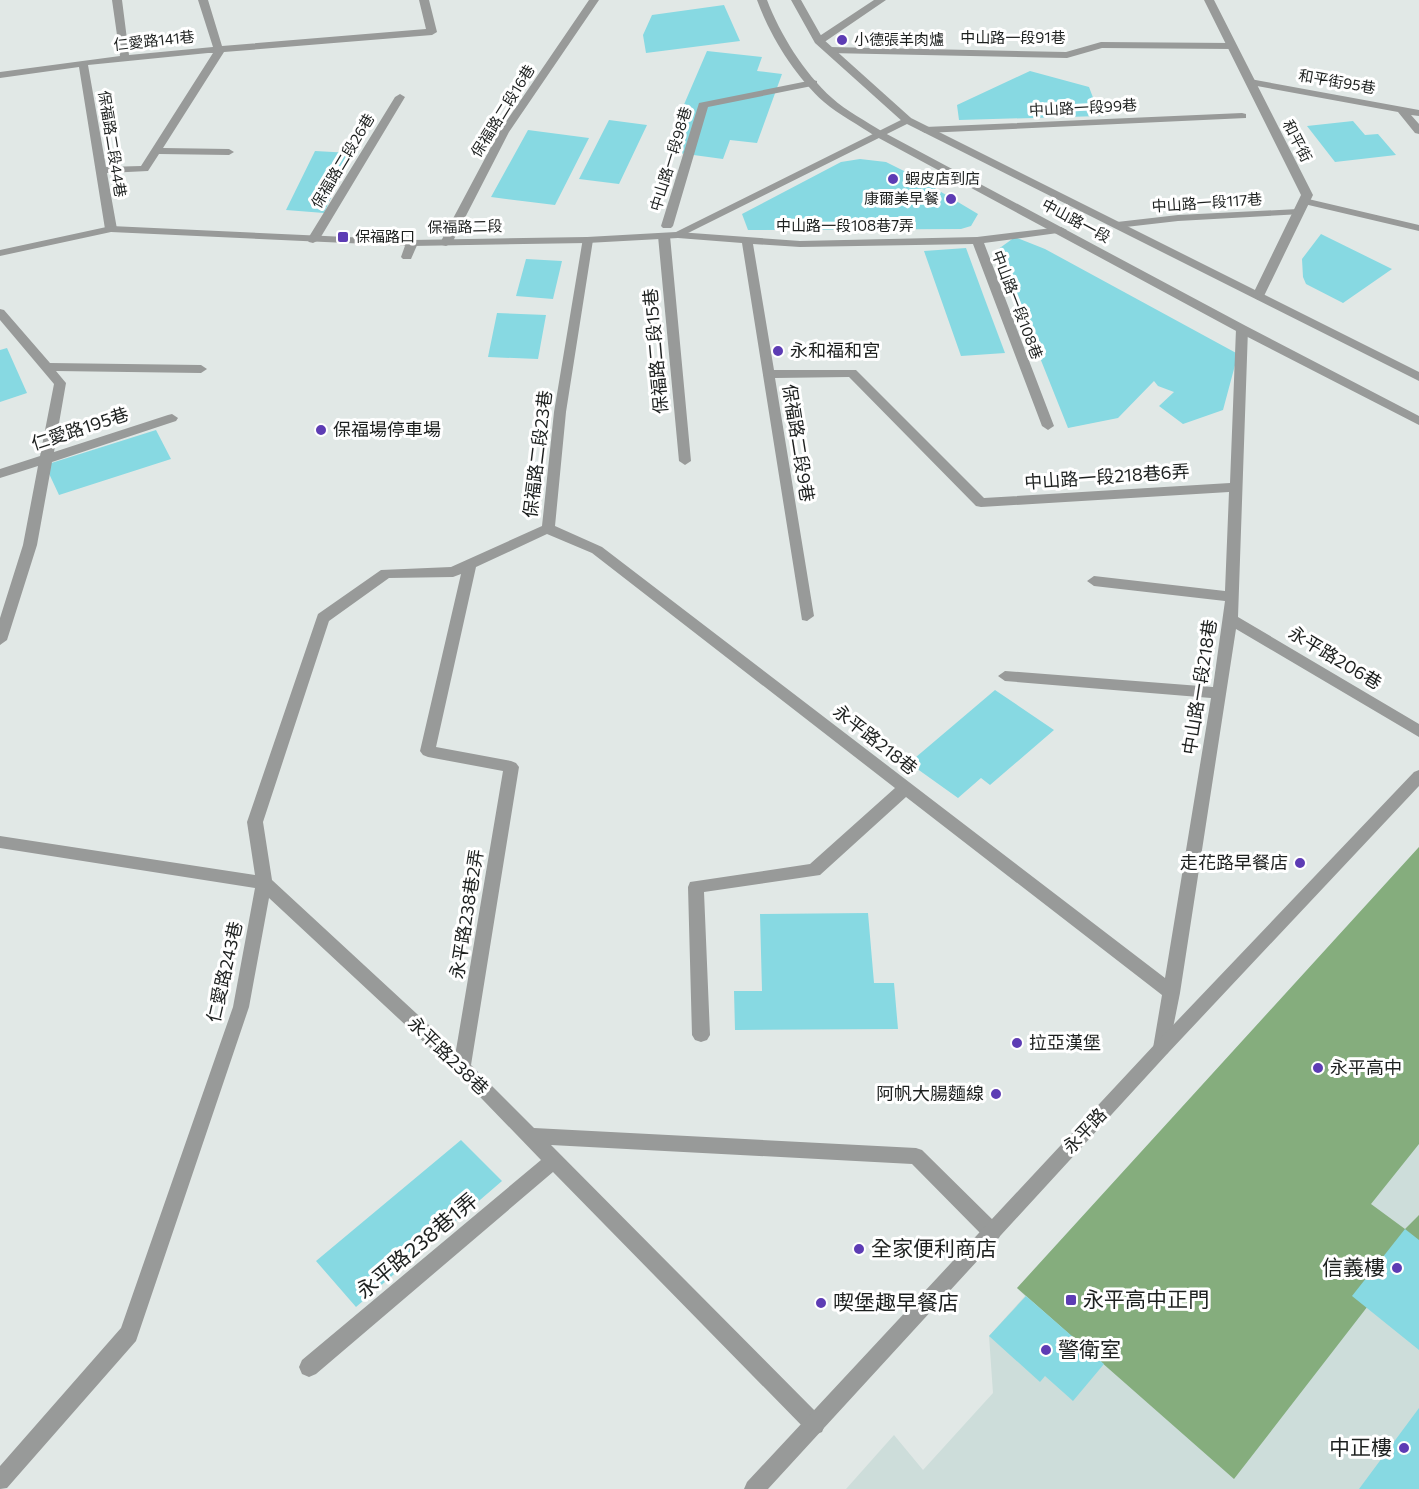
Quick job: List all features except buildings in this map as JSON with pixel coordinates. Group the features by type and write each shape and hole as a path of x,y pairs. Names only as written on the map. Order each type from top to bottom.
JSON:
{"street":[{"path":"117,0 125,59"},
{"path":"101,170 144,170 219,51 203,0"},
{"name":"仁愛路141巷","path":"0,75 83,63 311,40 432,32 424,0"},
{"name":"保福路二段16巷","path":"446,243 504,132 594,0"},
{"name":"中山路一段","path":"762,0 769,19 800,68 828,100 879,134 1242,329 1419,421"},
{"name":"中山路一段","path":"796,0 819,41 907,120 1419,377"},
{"path":"819,41 881,0"},
{"name":"和平街","path":"1209,0 1307,195 1305,201"},
{"name":"中山路一段91巷","path":"829,50 1067,55 1101,45 1232,46"},
{"name":"保福路二段44巷","path":"83,63 111,229"},
{"name":"中山路一段98巷","path":"665,231 703,105 813,82"},
{"name":"和平街95巷","path":"1250,82 1419,112"},
{"name":"保福路二段26巷","path":"313,240 400,97"},
{"path":"1401,109 1419,130"},
{"name":"中山路一段99巷","path":"925,130 1242,116"},
{"name":"保福路二段","path":"0,253 111,229 412,243 586,240 665,231 678,235 907,120"},
{"path":"156,151 229,152"},
{"path":"1258,296 1305,201 1419,228"},
{"name":"中山路一段117巷","path":"1117,225 1178,218 1298,212"},
{"name":"中山路一段108巷","path":"1048,426 977,240 1061,230"},
{"name":"保福路二段15巷","path":"665,231 685,461"},
{"name":"中山路一段108巷7弄","path":"678,235 800,244 977,240"},
{"name":"保福路二段23巷","path":"470,564 548,528 560,412 586,240"},
{"name":"保福路二段9巷","path":"747,240 807,616"},
{"path":"407,257 412,243"},
{"path":"0,313 60,383 30,544 4,615 0,640"},
{"name":"中山路一段218巷","path":"1162,1048 1231,619 1242,329"},
{"path":"46,367 201,369"},
{"name":"中山路一段218巷6弄","path":"768,374 852,373 981,503 1236,487"},
{"name":"仁愛路195巷","path":"0,474 172,418"},
{"name":"永平路218巷","path":"548,528 597,550 1172,993"},
{"name":"永平路238巷2弄","path":"462,1067 511,767 428,751 470,564"},
{"name":"仁愛路243巷","path":"0,1481 129,1334 241,1007 264,883 255,822 313,652 322,618 386,573 453,572 470,564"},
{"path":"1094,581 1232,597"},
{"name":"永平路206巷","path":"1231,619 1419,731"},
{"path":"1005,676 1220,693"},
{"name":"永平路","path":"754,1489 1162,1048 1419,776"},
{"path":"701,1035 696,887 814,870 906,788"},
{"path":"0,842 264,883"},
{"name":"永平路238巷","path":"264,883 462,1067 815,1425"},
{"path":"530,1136 916,1156 992,1232"},
{"name":"永平路238巷1弄","path":"309,1366 554,1160"}],"shaded area":[{"name":"永平高中","path":"1419,847 1419,1489 846,1489 894,1435 923,1470 993,1393 989,1336 1025,1296 1017,1288"}],"green space":[{"name":"永平高中","path":"1419,847 1419,1144 1371,1204 1405,1229 1419,1215 1419,1240 1234,1479 1017,1288"}],"place":[{"name":"小德張羊肉爐","path":"842,40"},
{"name":"蝦皮店到店","path":"893,179"},
{"name":"康爾美早餐","path":"951,199"},
{"name":"保福路口","path":"343,237"},
{"name":"永和福和宮","path":"778,351"},
{"name":"保福場停車場","path":"321,430"},
{"name":"走花路早餐店","path":"1300,863"},
{"name":"拉亞漢堡","path":"1017,1043"},
{"name":"永平高中","path":"1318,1068"},
{"name":"阿帆大腸麵線","path":"996,1094"},
{"name":"全家便利商店","path":"859,1249"},
{"name":"信義樓","path":"1397,1268"},
{"name":"永平高中正門","path":"1071,1300"},
{"name":"喫堡趣早餐店","path":"821,1303"},
{"name":"警衛室","path":"1046,1350"},
{"name":"中正樓","path":"1404,1448"}]}
